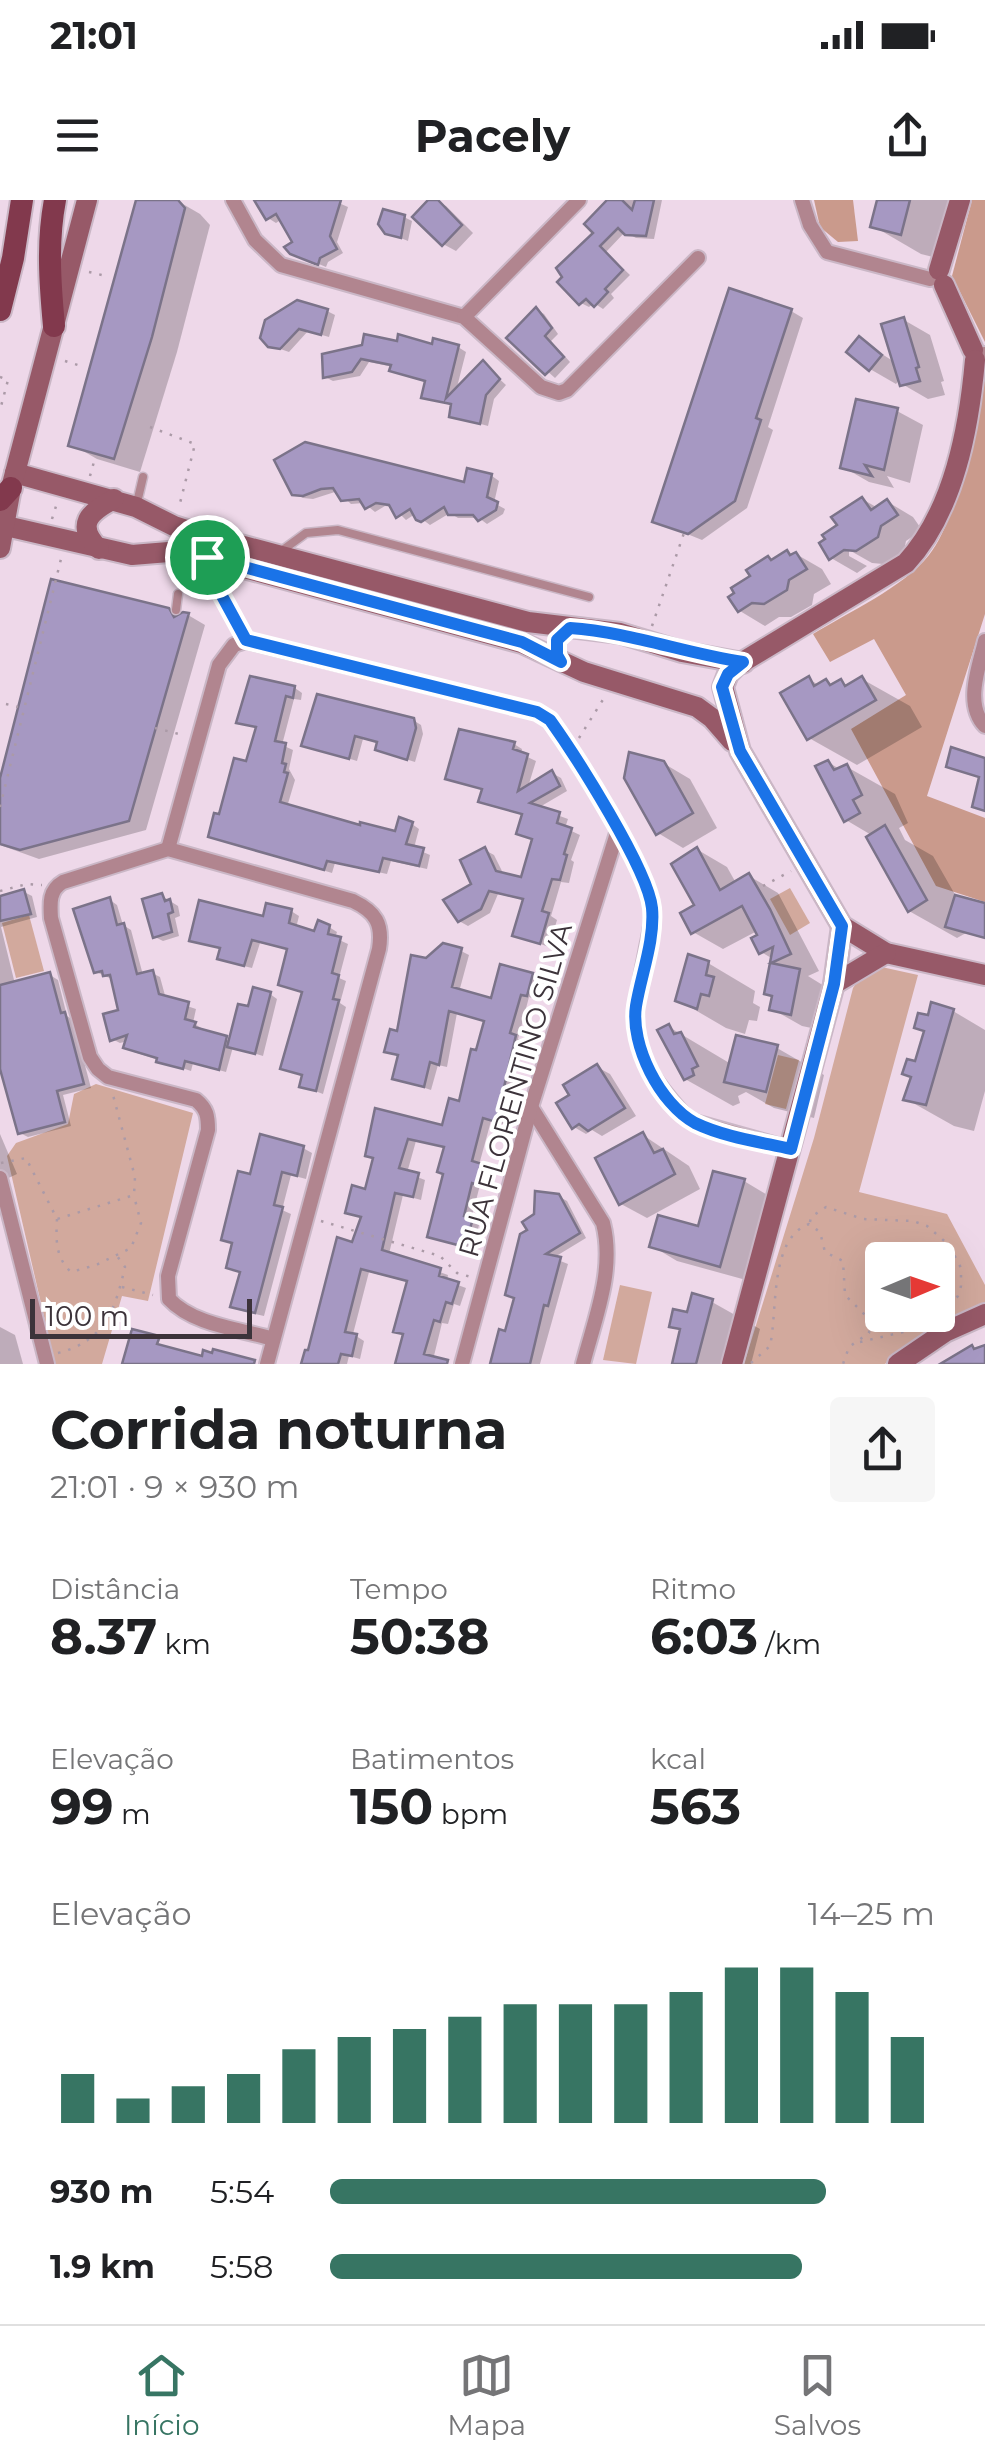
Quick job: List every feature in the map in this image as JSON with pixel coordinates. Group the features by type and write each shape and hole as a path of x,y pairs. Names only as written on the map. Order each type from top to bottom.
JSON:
{"main road":[{"path":"0,310 22,200"},
{"path":"54,326 50,225 56,200"}],"street":[{"path":"0,548 9,487 87,200"},
{"path":"234,200 256,240 281,265 464,317 540,388 558,393 567,390 698,258"},
{"path":"464,317 579,200"},
{"path":"802,200 810,226 826,252 937,277"},
{"path":"697,707 716,699 728,674 743,662 906,563 921,547 943,508 978,355 937,277 960,200"},
{"path":"9,487 114,500 174,526 528,622 602,630 743,662"},
{"path":"99,549 89,538 86,526 96,508 114,500"},
{"path":"6,526 132,555 181,551 207,557 522,642 561,662 697,707 712,718 740,751 842,926 886,953 985,975"},
{"path":"561,662 557,640 570,628"},
{"path":"168,849 219,665 234,645 246,640 537,712 550,720 571,752 618,830 649,894 652,909 634,1034 648,1070 691,1121 791,1149"},
{"path":"985,641 974,703 985,726"},
{"path":"708,657 717,667 740,751"},
{"name":"RUA FLORENTINO SILVA","path":"462,1364 531,1107 618,830"},
{"path":"267,1364 379,949 376,916 353,901 168,849 55,887 50,906 56,936 90,1056 98,1069 108,1077 196,1100 205,1106 208,1116 208,1130 168,1276 169,1299 198,1318 274,1338"},
{"path":"732,1364 834,984 842,926"},
{"path":"834,984 886,953"},
{"path":"531,1107 604,1223 608,1264 583,1364"},
{"path":"0,1178 4,1213 47,1360"},
{"path":"898,1364 945,1332 985,1314"}],"lane":[{"path":"0,269 13,200"},
{"path":"136,507 143,476"},
{"path":"276,555 306,534 338,530 588,597"},
{"path":"176,610 178,594"}],"path":[{"path":"0,377 8,380 0,410"},
{"path":"150,427 195,444 174,526"},
{"path":"90,476 95,458"},
{"path":"58,500 52,520 63,524"},
{"path":"647,641 684,533"},
{"path":"0,807 64,548"},
{"path":"207,557 209,572 246,640"},
{"path":"571,752 614,681"},
{"path":"6,704 18,706"},
{"path":"156,728 198,740"},
{"path":"763,886 806,864"},
{"path":"0,891 27,884 55,887"},
{"path":"0,1164 26,1158 57,1218 56,1244 63,1264 71,1272 130,1248 141,1222 134,1195 135,1177 108,1077"},
{"path":"57,1218 134,1195"},
{"path":"809,1224 811,1217 826,1208 863,1219 913,1221 927,1226 948,1245 961,1268 958,1296 947,1310 903,1332 849,1347 843,1364"},
{"path":"322,1222 440,1256 456,1273 486,1281"},
{"path":"809,1224 820,1232 825,1252 843,1261 845,1295 870,1320 869,1333 859,1342"},
{"path":"749,1364 770,1346 784,1245 796,1229 809,1224"},
{"path":"47,1360 81,1348 110,1318 125,1267 117,1255"},
{"path":"120,1286 169,1299"}],"shaded area":[{"path":"814,200 853,200 858,241 838,242 820,227"},
{"path":"972,200 985,200 985,342 952,276"},
{"path":"985,378 985,614 927,796 985,818 985,902 936,886 851,729 906,695 874,639 830,662 813,634 890,589 929,555 957,495"},
{"path":"790,888 810,923 790,935 770,899"},
{"path":"29,915 44,971 16,978 2,923"},
{"path":"877,966 918,975 859,1192 947,1214 985,1285 985,1308 955,1324 955,1242 865,1242 865,1332 939,1332 885,1364 744,1364 814,1138 853,988 864,972"},
{"path":"778,1055 799,1060 786,1109 765,1104"},
{"path":"96,1084 193,1113 148,1301 122,1296 102,1364 55,1364 7,1156 16,1143 68,1124 74,1094"},
{"path":"620,1285 652,1292 636,1364 603,1360"}],"building":[{"path":"136,200 178,200 185,208 152,337 114,459 68,446"},
{"path":"254,200 341,200 330,236 337,249 320,258 318,265 290,254 284,247 292,242 276,214 266,220"},
{"path":"428,200 438,200 462,225 442,246 412,217"},
{"path":"607,200 622,200 632,210 635,200 654,200 646,236 625,235 618,228 600,246 623,270 594,307 586,299 579,305 557,282 562,277 556,268 593,233 584,224"},
{"path":"877,200 910,200 901,235 870,227"},
{"path":"383,209 405,215 401,238 385,234 378,224"},
{"path":"729,288 792,309 756,418 761,420 735,501 688,534 652,522"},
{"path":"297,300 328,309 321,335 299,329 280,349 268,347 260,338 265,320"},
{"path":"536,307 552,328 545,336 564,357 545,375 506,338"},
{"path":"904,317 920,381 900,386 881,324"},
{"path":"364,334 397,341 398,334 432,344 433,338 459,345 446,398 483,360 500,379 486,395 480,424 449,417 451,404 421,398 425,381 389,371 391,365 361,359 352,372 323,378 322,354 362,345"},
{"path":"859,336 882,355 869,371 846,352"},
{"path":"856,399 898,408 884,470 865,465 872,476 840,468"},
{"path":"305,442 464,482 467,468 492,474 487,497 498,502 496,510 478,521 473,515 448,515 444,507 421,522 410,509 396,518 389,505 376,503 365,509 359,499 341,501 333,488 292,495 274,460"},
{"path":"862,497 871,510 887,499 898,515 881,526 878,537 856,551 844,550 829,560 819,543 825,539 822,535 837,525 831,517"},
{"path":"787,550 790,555 796,552 807,569 789,580 787,590 764,604 752,603 738,612 728,597 734,593 731,588 750,576 746,570"},
{"path":"51,579 169,608 174,617 189,613 129,821 20,850 0,844 0,778"},
{"path":"250,676 295,686 293,698 286,696 275,741 286,743 282,763 288,773 280,802 395,831 399,817 413,822 406,844 424,848 419,866 383,858 379,872 327,861 324,870 208,837 214,813 219,814 234,758 246,761 256,727 236,723"},
{"path":"809,676 814,686 826,679 830,685 841,679 845,686 862,676 876,700 807,740 780,693"},
{"path":"317,694 414,718 416,728 407,760 375,750 377,742 355,736 349,759 301,746"},
{"path":"459,729 515,742 513,749 528,754 518,791 552,770 560,786 530,803 560,812 557,823 572,828 560,880 552,879 542,911 549,913 540,944 512,936 523,899 489,891 481,909 458,922 443,900 471,884 460,860 485,847 496,871 521,877 532,839 516,834 522,814 478,802 482,789 445,779"},
{"path":"951,747 985,758 985,811 972,807 979,777 946,767"},
{"path":"629,752 664,761 693,813 656,835 624,778"},
{"path":"828,760 834,770 847,764 862,795 853,800 860,813 844,822 815,766"},
{"path":"885,825 927,900 908,912 866,837"},
{"path":"697,847 720,890 749,873 770,909 791,954 771,963 800,969 791,1015 769,1010 772,996 764,994 773,947 759,954 751,938 757,935 742,906 691,934 680,913 694,905 671,864"},
{"path":"24,889 31,914 0,921 0,896"},
{"path":"162,893 165,901 170,899 172,932 153,938 142,899"},
{"path":"955,895 985,903 985,938 945,927"},
{"path":"110,897 117,925 124,923 137,974 153,970 159,994 189,1002 185,1019 196,1022 194,1027 227,1036 219,1070 185,1061 183,1069 156,1062 157,1058 123,1048 127,1035 110,1041 103,1014 118,1010 110,975 94,973 73,909"},
{"path":"199,900 263,916 266,903 292,909 289,923 314,931 318,920 330,925 328,934 341,937 332,973 339,975 333,999 339,1000 316,1091 299,1087 302,1075 280,1069 302,992 278,985 287,949 252,940 244,966 217,959 220,948 189,941"},
{"path":"443,943 462,948 452,987 491,998 500,964 533,973 527,996 521,995 510,1033 516,1035 496,1122 483,1118 472,1161 489,1166 483,1186 472,1183 464,1216 473,1218 465,1247 427,1237 443,1174 437,1172 444,1147 408,1139 399,1168 419,1173 413,1197 395,1193 382,1250 441,1268 439,1276 459,1282 452,1304 446,1302 440,1322 434,1320 424,1354 448,1360 447,1364 395,1364 403,1334 393,1332 407,1281 361,1269 345,1332 357,1334 352,1356 341,1354 338,1364 301,1364 337,1237 352,1242 361,1217 345,1213 352,1185 365,1189 373,1158 365,1156 375,1108 442,1125 449,1098 459,1101 471,1049 476,1050 484,1021 449,1011 439,1065 430,1062 424,1087 392,1079 398,1055 384,1052 390,1029 397,1031 411,955 426,958"},
{"path":"688,954 709,961 706,975 714,977 709,996 701,994 697,1009 675,1001"},
{"path":"50,972 84,1084 57,1091 65,1122 18,1134 0,1069 0,985"},
{"path":"253,987 271,992 255,1054 227,1047 238,1004 248,1006"},
{"path":"931,1002 954,1009 926,1105 903,1100 911,1077 902,1074 907,1059 915,1061 924,1031 914,1028 918,1013 928,1015"},
{"path":"669,1024 674,1034 681,1032 698,1066 692,1069 694,1075 684,1080 657,1030"},
{"path":"736,1035 778,1045 766,1092 724,1082"},
{"path":"597,1064 625,1108 588,1131 579,1124 572,1129 556,1103 569,1095 563,1085"},
{"path":"643,1132 654,1153 663,1149 675,1174 619,1205 595,1158"},
{"path":"260,1134 304,1146 297,1176 282,1172 274,1205 283,1207 255,1313 230,1307 240,1272 226,1268 232,1243 221,1240 238,1171 250,1174"},
{"path":"713,1171 745,1179 720,1267 649,1247 658,1215 698,1226"},
{"path":"535,1191 559,1194 580,1233 546,1254 561,1257 530,1364 490,1364 499,1329 505,1331 514,1298 505,1295 520,1234 527,1230 522,1222 534,1214"},
{"path":"692,1293 713,1299 696,1364 672,1364 680,1329 669,1327 673,1309 687,1312"},
{"path":"132,1329 160,1336 157,1344 202,1356 203,1350 212,1353 213,1349 255,1360 254,1364 122,1364"},
{"path":"972,1345 974,1349 985,1345 985,1364 940,1364"}],"route":[{"path":"207,557 522,642 561,662 557,640 570,628 620,633 682,652 743,662 728,674 722,687 740,751 842,926 834,984 791,1149 691,1121 648,1070 634,1034 652,926 649,894 618,830 550,720 537,712 246,640 209,572 207,557"}]}
